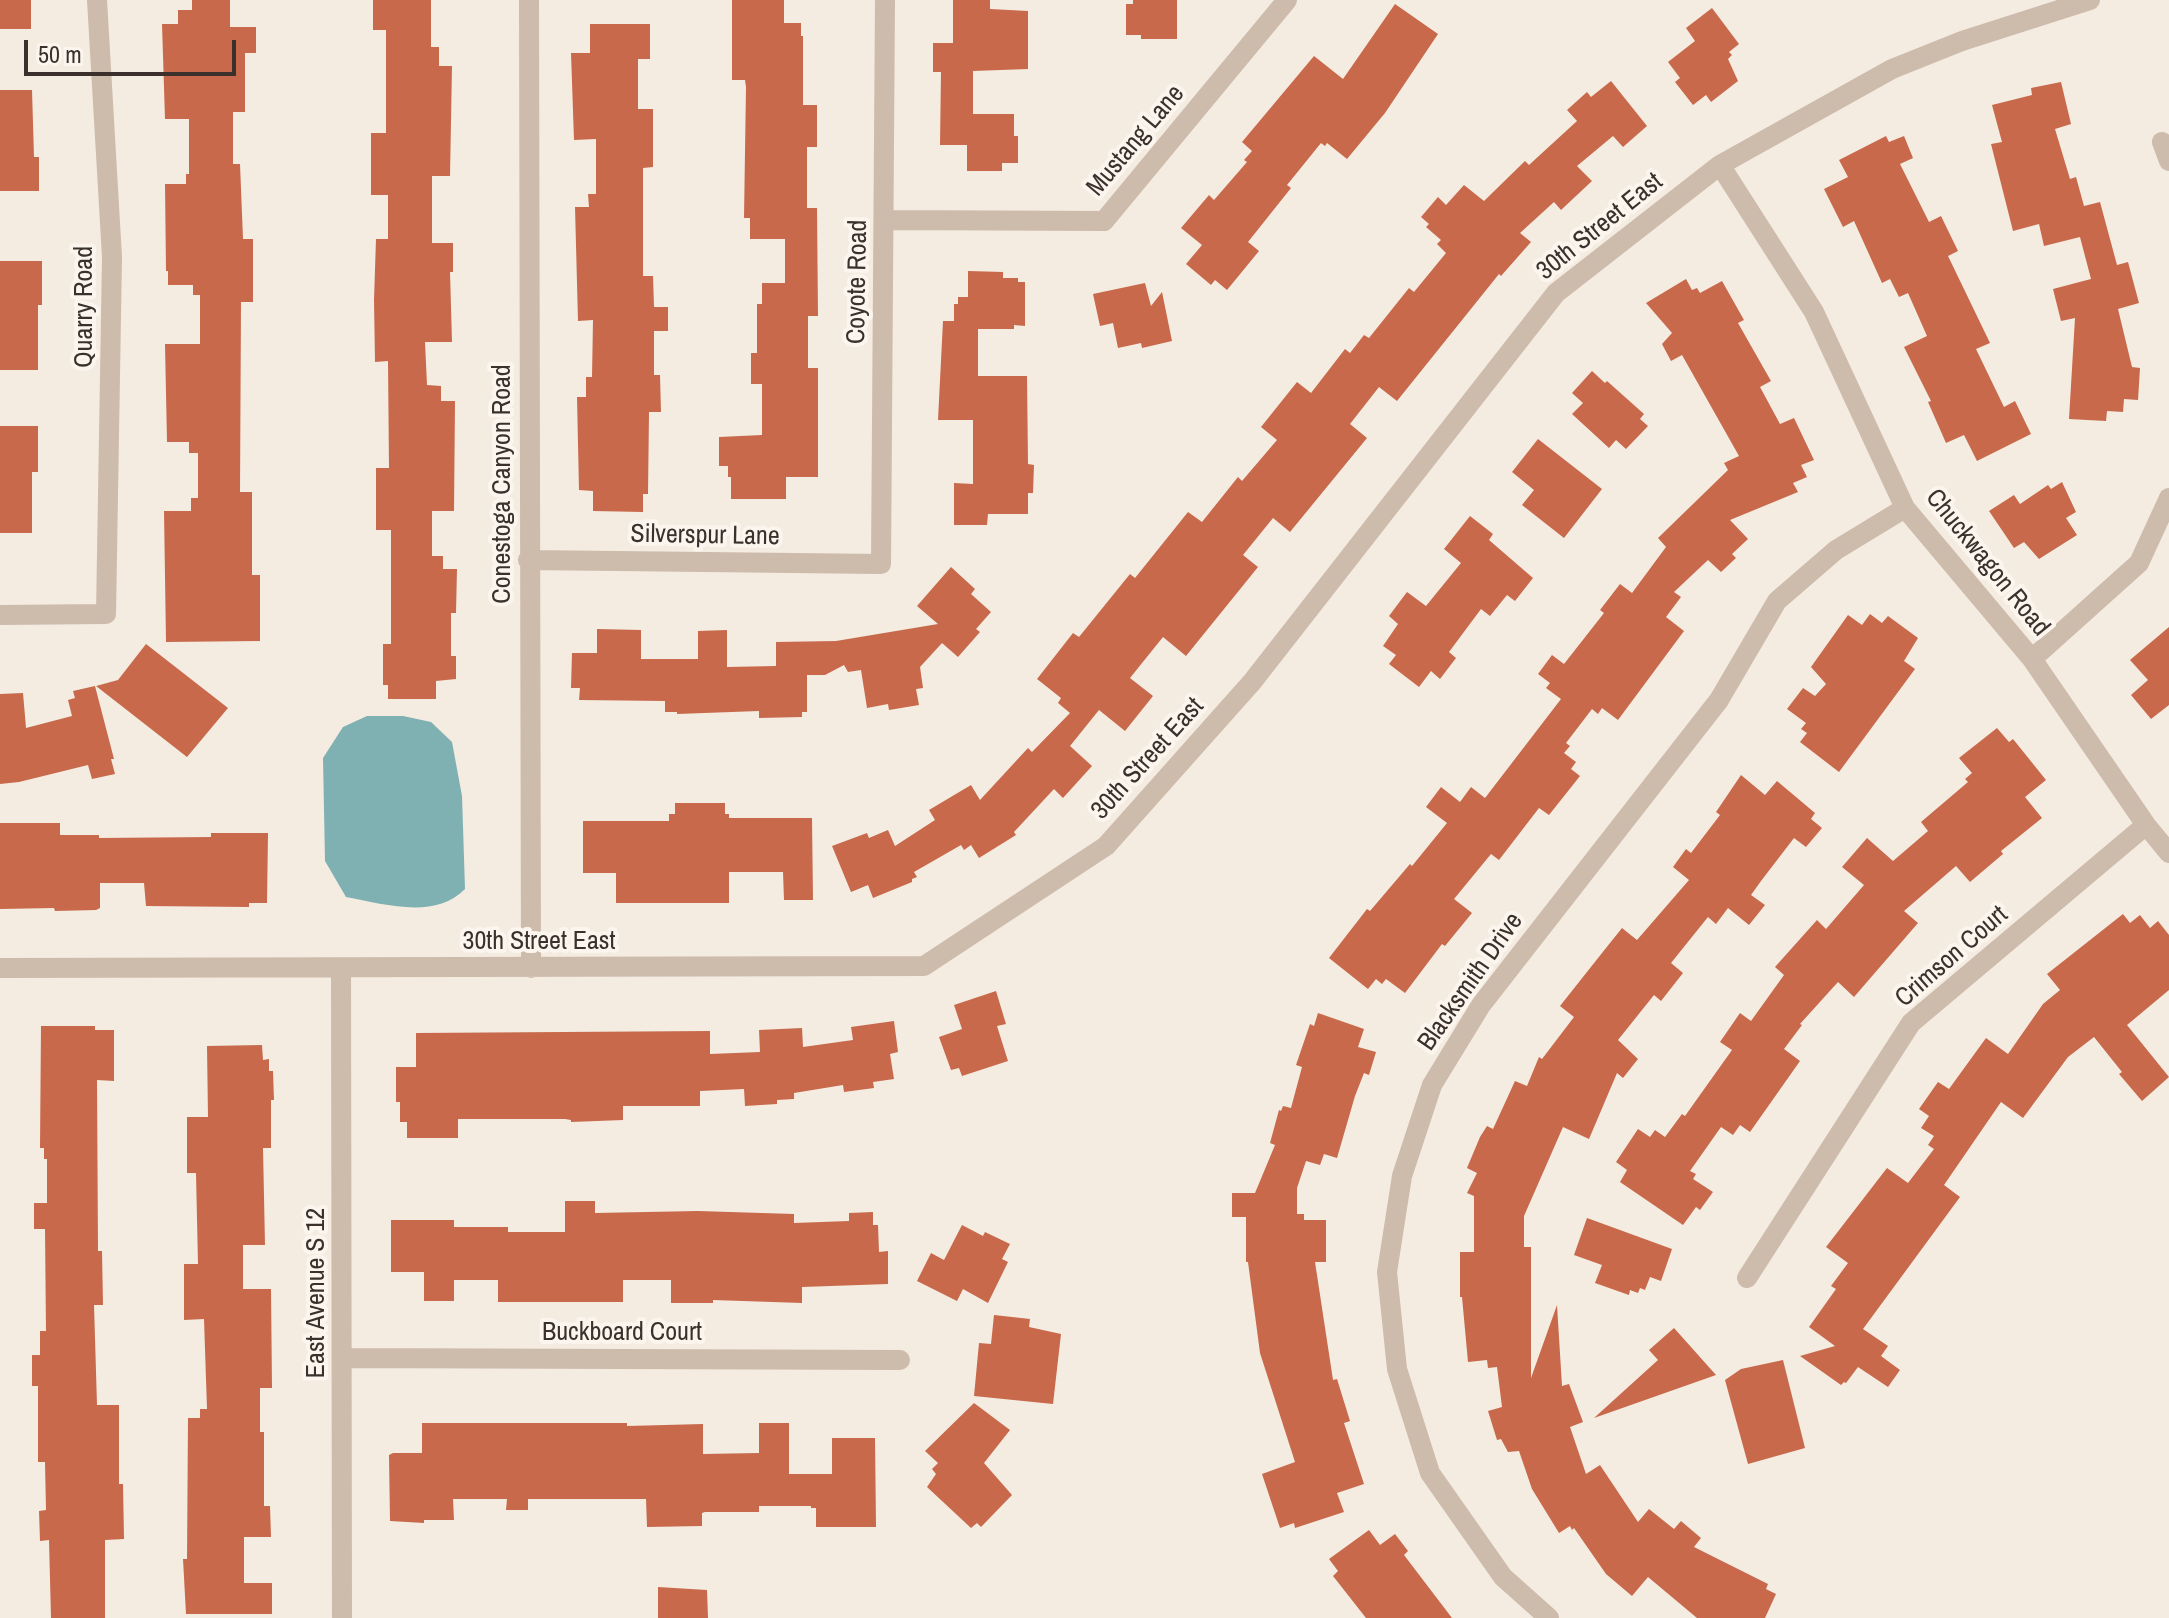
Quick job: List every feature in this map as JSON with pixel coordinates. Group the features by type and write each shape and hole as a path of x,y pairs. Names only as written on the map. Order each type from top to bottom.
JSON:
{"street":[{"name":"Quarry Road","path":"0,615 106,614 112,257 97,0"},
{"name":"Conestoga Canyon Road","path":"529,0 531,968"},
{"name":"Coyote Road","path":"881,564 885,0"},
{"name":"Mustang Lane","path":"885,220 1104,221 1287,0"},
{"name":"30th Street East","path":"0,968 924,966 1106,846 1252,682 1556,293 1720,165 1892,69 1962,41 2090,0"},
{"name":"Chuckwagon Road","path":"1720,165 1814,312 1905,508 2032,659 2146,825 2169,853"},
{"path":"2032,659 2139,563 2169,498"},
{"name":"Blacksmith Drive","path":"1549,1618 1503,1577 1430,1473 1397,1369 1387,1272 1402,1176 1432,1085 1481,1005 1719,700 1777,601 1836,550 1905,508"},
{"name":"Silverspur Lane","path":"528,560 881,564"},
{"name":"Crimson Court","path":"1747,1278 1911,1023 2146,825"},
{"name":"East Avenue S 12","path":"341,969 344,1358 342,1618"},
{"name":"Buckboard Court","path":"344,1358 900,1360"}],"water":[{"path":"367,716 403,716 431,722 452,742 462,796 465,889 453,899 424,907 408,907 346,897 325,861 323,758 343,727"}],"building":[{"path":"0,0 31,0 31,29 0,29"},
{"path":"192,0 230,0 230,27 256,27 256,53 245,53 245,112 233,112 233,164 240,164 243,239 253,239 253,302 241,302 240,492 252,492 252,575 260,575 260,641 166,642 164,511 191,511 191,498 198,498 198,453 189,453 189,442 167,442 165,344 200,344 200,295 193,295 193,285 168,285 166,271 165,184 186,184 186,174 189,174 189,119 165,119 162,24 178,24 178,10 192,10"},
{"path":"373,0 431,0 431,47 439,47 439,66 452,66 450,176 432,176 432,243 453,243 453,272 450,272 452,342 425,342 427,385 441,386 441,401 455,401 454,511 432,511 432,556 443,556 443,569 457,569 456,613 451,613 451,656 456,656 456,679 436,681 436,699 388,699 388,685 383,685 383,644 391,644 391,530 376,530 376,468 389,468 388,361 375,362 374,300 376,239 388,239 388,195 371,195 371,133 386,133 386,30 373,30"},
{"path":"732,0 784,0 784,23 801,23 803,105 817,105 817,147 807,147 807,208 817,208 818,316 808,316 808,368 818,368 818,477 786,477 786,499 731,499 728,466 719,466 719,437 762,435 762,384 751,384 751,353 757,353 757,304 762,304 762,283 785,283 785,239 750,239 750,218 744,218 746,87 745,80 732,80"},
{"path":"953,0 990,0 990,9 1028,11 1028,69 973,71 973,114 1014,114 1018,163 1002,163 1002,171 967,171 967,145 940,145 941,72 933,72 933,43 953,43"},
{"path":"1133,0 1177,0 1177,39 1141,39 1141,35 1126,35 1126,4 1133,4"},
{"path":"1395,4 1438,34 1385,113 1347,159 1327,143 1325,146 1321,143 1287,185 1291,188 1248,242 1259,251 1227,290 1215,280 1211,285 1186,264 1202,245 1181,228 1209,195 1214,200 1247,162 1244,160 1252,151 1242,142 1314,56 1343,79"},
{"path":"1712,8 1739,44 1729,52 1732,55 1728,59 1738,81 1711,102 1706,95 1693,105 1675,82 1680,78 1668,62 1695,41 1686,28"},
{"path":"590,24 650,24 650,59 638,59 638,109 653,109 653,167 643,168 643,276 653,276 654,307 668,307 668,331 654,331 654,375 660,375 661,412 649,412 648,494 643,494 643,512 593,511 593,491 579,490 577,397 586,397 586,377 592,377 593,320 578,321 575,207 589,207 588,194 596,194 596,139 574,140 571,53 590,53"},
{"path":"1611,81 1647,126 1623,147 1613,136 1577,166 1592,181 1561,210 1554,202 1520,233 1531,242 1501,276 1499,274 1397,401 1379,387 1350,424 1367,438 1290,532 1273,518 1243,555 1258,567 1186,656 1163,637 1130,678 1153,696 1125,731 1099,710 1070,746 1092,766 1063,798 1054,789 1014,832 1016,835 979,858 971,845 964,850 961,845 914,872 917,877 912,882 873,898 868,885 851,892 832,846 867,833 869,838 888,830 895,846 935,820 929,810 971,785 980,800 1028,748 1032,752 1070,713 1058,703 1061,698 1037,679 1073,633 1079,637 1130,574 1135,578 1188,512 1202,522 1238,477 1242,481 1277,440 1261,427 1297,382 1311,393 1345,349 1350,353 1364,335 1369,338 1409,288 1414,292 1446,253 1437,244 1441,240 1426,227 1429,224 1421,217 1438,197 1446,205 1464,185 1484,201 1525,161 1529,165 1577,121 1567,110 1587,92 1591,97"},
{"path":"2061,82 2071,124 2055,129 2070,179 2076,177 2084,206 2100,202 2117,265 2128,262 2139,303 2118,309 2132,367 2140,368 2138,400 2124,399 2123,412 2107,411 2106,421 2069,419 2075,318 2061,321 2053,289 2091,279 2080,237 2044,246 2039,224 2013,231 1991,144 2002,142 1992,105 2032,95 2031,88"},
{"path":"0,90 32,90 34,157 39,157 39,191 0,191"},
{"path":"1886,136 1889,142 1904,136 1913,158 1900,164 1929,222 1941,216 1958,251 1948,256 1990,343 1976,349 2004,407 2015,401 2031,434 1977,461 1964,435 1946,443 1928,402 1931,401 1904,347 1927,336 1908,293 1899,297 1890,279 1882,283 1854,221 1843,227 1824,189 1848,177 1839,160"},
{"path":"0,261 42,261 38,370 0,370"},
{"path":"968,271 1003,272 1003,278 1018,278 1018,282 1025,282 1025,326 978,329 978,376 1027,376 1028,464 1034,465 1033,493 1028,493 1028,514 988,514 987,525 954,525 954,483 973,484 973,420 938,420 943,321 954,321 954,304 958,304 958,297 968,297"},
{"path":"1686,279 1692,290 1697,288 1700,293 1722,281 1744,320 1738,323 1771,381 1760,387 1780,424 1794,418 1814,460 1801,465 1807,477 1793,483 1798,492 1730,520 1748,539 1732,554 1736,558 1721,572 1708,560 1674,592 1681,597 1666,617 1684,631 1618,720 1602,708 1598,714 1592,709 1566,743 1570,746 1564,753 1576,762 1571,769 1580,776 1549,815 1539,808 1499,860 1491,854 1454,899 1472,913 1445,946 1442,944 1405,993 1386,979 1382,984 1376,979 1368,989 1329,958 1367,909 1370,911 1410,864 1412,866 1447,823 1426,807 1441,787 1460,802 1471,787 1485,798 1561,699 1546,688 1550,683 1538,674 1552,655 1564,664 1604,613 1600,610 1620,584 1632,593 1666,547 1658,538 1728,470 1724,463 1739,456 1682,355 1671,361 1662,344 1672,333 1646,303"},
{"path":"1145,283 1151,306 1162,292 1172,341 1142,348 1141,343 1118,348 1113,323 1100,326 1093,294"},
{"path":"1592,371 1644,414 1640,419 1648,426 1626,449 1616,440 1609,448 1572,414 1583,403 1572,393"},
{"path":"0,426 38,426 38,472 32,472 32,533 0,533"},
{"path":"1538,439 1602,489 1564,538 1522,505 1534,490 1512,472"},
{"path":"2062,482 2076,512 2066,518 2077,535 2039,559 2024,542 2014,548 1989,511 2014,495 2020,504 2048,485 2051,489"},
{"path":"1470,516 1493,534 1489,540 1533,578 1515,601 1507,595 1490,616 1481,609 1449,652 1456,658 1440,679 1431,671 1419,687 1389,664 1396,655 1383,646 1398,624 1389,616 1407,592 1426,606 1461,563 1444,549"},
{"path":"951,567 975,589 971,594 991,612 976,629 980,632 958,657 942,643 920,667 923,688 916,689 919,705 889,710 888,704 867,708 861,670 848,672 844,665 825,675 807,675 807,712 802,712 802,717 759,718 759,711 677,714 665,712 665,701 579,700 580,688 571,688 572,653 597,653 597,629 641,630 641,659 698,659 698,631 727,630 727,667 776,666 776,642 836,641 938,624 917,606"},
{"path":"1870,614 1882,623 1888,616 1918,638 1904,661 1915,669 1839,772 1800,742 1807,733 1801,729 1806,723 1787,709 1803,688 1815,696 1826,684 1811,667 1848,615 1862,625"},
{"path":"2169,627 2169,705 2151,719 2131,695 2148,680 2130,660"},
{"path":"146,644 228,708 187,757 96,686 118,680"},
{"path":"95,686 115,774 92,779 88,765 0,784 0,694 23,693 26,728 72,716 68,700 75,698 73,691"},
{"path":"1997,728 2009,742 2013,739 2046,780 2025,797 2042,818 2001,851 2003,854 1970,882 1956,866 1904,911 1918,923 1854,997 1838,982 1800,1024 1784,1049 1800,1061 1750,1132 1740,1125 1733,1135 1721,1127 1690,1171 1696,1174 1693,1179 1713,1192 1700,1210 1696,1207 1683,1225 1620,1182 1627,1170 1616,1162 1638,1129 1650,1137 1655,1130 1665,1137 1682,1114 1685,1116 1732,1050 1720,1042 1740,1013 1751,1021 1784,975 1775,967 1817,920 1826,929 1864,885 1842,867 1867,838 1893,861 1928,831 1921,822 1968,782 1965,779 1972,773 1959,758"},
{"path":"1741,775 1765,795 1777,781 1815,813 1811,819 1822,828 1806,847 1794,838 1761,881 1751,895 1765,905 1749,925 1728,908 1716,924 1708,917 1671,963 1683,973 1661,1001 1654,995 1618,1040 1638,1059 1623,1078 1617,1073 1589,1139 1563,1127 1524,1216 1524,1247 1531,1247 1531,1378 1557,1305 1562,1386 1569,1384 1583,1422 1570,1427 1586,1474 1600,1465 1638,1522 1649,1509 1674,1529 1681,1521 1701,1538 1694,1547 1768,1584 1766,1589 1776,1594 1765,1618 1697,1618 1648,1577 1632,1596 1606,1574 1574,1528 1572,1530 1570,1526 1559,1533 1532,1489 1519,1451 1508,1452 1501,1439 1497,1440 1488,1411 1502,1407 1497,1367 1488,1368 1487,1360 1468,1362 1460,1297 1460,1252 1474,1252 1474,1196 1467,1193 1477,1173 1467,1168 1480,1137 1487,1126 1493,1129 1515,1081 1527,1086 1539,1057 1542,1059 1574,1017 1560,1006 1622,928 1637,940 1689,880 1673,867 1686,849 1691,853 1720,815 1716,812"},
{"path":"675,803 725,803 725,814 729,814 729,818 812,818 813,900 784,900 783,872 729,872 729,903 616,903 616,873 583,873 583,821 669,821 669,814 675,814"},
{"path":"0,823 60,823 60,835 99,835 99,838 268,833 267,903 249,903 249,907 146,906 144,883 100,883 100,908 96,910 0,909"},
{"path":"2123,914 2130,923 2140,915 2150,928 2158,921 2169,935 2169,990 2127,1025 2169,1077 2142,1101 2094,1037 2068,1057 2023,1118 2001,1102 1944,1185 1960,1197 1863,1329 1888,1346 1881,1356 1900,1370 1888,1387 1858,1367 1841,1385 1800,1356 1835,1346 1809,1327 1836,1289 1831,1286 1848,1263 1826,1247 1887,1168 1908,1183 1934,1149 1928,1145 1934,1136 1921,1128 1929,1116 1919,1109 1938,1082 1949,1089 1986,1038 2008,1054 2043,1004 2060,990 2047,974"},
{"path":"996,991 1006,1024 997,1026 1008,1061 962,1076 959,1068 951,1070 939,1037 962,1029 954,1005"},
{"path":"1318,1013 1364,1029 1358,1047 1376,1052 1369,1075 1364,1073 1355,1096 1337,1158 1324,1154 1320,1165 1306,1161 1297,1188 1297,1214 1304,1214 1304,1220 1326,1220 1326,1262 1315,1262 1333,1380 1337,1379 1350,1421 1344,1423 1364,1484 1337,1493 1344,1512 1295,1528 1294,1523 1280,1528 1262,1474 1295,1462 1260,1353 1246,1262 1246,1217 1232,1217 1232,1193 1255,1193 1275,1145 1270,1143 1279,1110 1283,1106 1291,1108 1302,1067 1296,1065 1310,1024 1314,1026"},
{"path":"894,1021 898,1052 890,1054 894,1079 873,1082 874,1088 844,1092 843,1085 794,1093 794,1099 777,1100 777,1104 745,1106 744,1089 700,1091 700,1106 623,1106 623,1120 458,1119 458,1138 407,1138 407,1122 400,1122 400,1102 396,1102 396,1067 416,1067 416,1033 710,1031 710,1054 760,1052 759,1030 802,1028 803,1047 853,1040 851,1027"},
{"path":"41,1026 95,1026 95,1030 114,1030 114,1081 97,1080 98,1251 102,1251 103,1305 94,1305 97,1405 119,1405 119,1484 123,1484 124,1539 105,1540 105,1618 51,1618 49,1540 40,1541 39,1511 46,1510 45,1462 38,1462 38,1386 32,1386 32,1355 40,1355 40,1331 46,1331 45,1229 34,1229 34,1203 47,1203 47,1159 44,1159 44,1148 40,1148"},
{"path":"262,1045 263,1060 269,1059 269,1071 273,1071 274,1100 271,1100 271,1148 263,1148 265,1245 243,1245 243,1289 271,1289 272,1388 260,1388 260,1432 264,1432 264,1506 270,1506 271,1537 244,1537 244,1583 272,1583 272,1614 186,1614 183,1559 187,1559 188,1418 200,1418 200,1409 207,1409 204,1319 184,1320 184,1264 198,1264 196,1173 187,1173 187,1117 208,1117 207,1046"},
{"path":"565,1201 595,1201 595,1213 698,1211 794,1214 794,1223 849,1221 849,1213 873,1212 873,1225 878,1225 879,1252 888,1251 888,1284 802,1287 802,1303 713,1300 713,1303 671,1303 671,1280 623,1280 623,1302 498,1302 498,1280 454,1280 454,1301 424,1301 424,1272 391,1272 391,1220 454,1220 454,1227 508,1227 508,1232 565,1232"},
{"path":"1587,1218 1672,1249 1661,1281 1650,1277 1645,1290 1640,1288 1638,1293 1630,1290 1629,1295 1595,1283 1602,1265 1574,1255"},
{"path":"962,1225 983,1236 985,1232 1010,1244 1002,1259 1008,1262 988,1303 963,1289 957,1301 917,1281 931,1253 944,1260"},
{"path":"994,1315 1030,1319 1029,1327 1061,1334 1053,1404 974,1396 979,1343 991,1344"},
{"path":"1674,1328 1716,1375 1594,1418 1658,1360 1649,1350"},
{"path":"1783,1360 1805,1448 1748,1464 1725,1380 1741,1369"},
{"path":"974,1403 1010,1430 984,1463 1012,1495 981,1527 977,1523 971,1528 927,1487 936,1474 932,1469 938,1463 925,1451"},
{"path":"422,1423 703,1424 703,1454 759,1453 759,1423 789,1423 789,1474 832,1474 832,1438 875,1438 876,1527 816,1527 816,1508 811,1506 759,1506 759,1512 702,1513 702,1526 647,1527 646,1499 528,1499 528,1510 506,1510 507,1499 453,1499 454,1520 424,1520 424,1523 390,1521 389,1455 422,1453"},
{"path":"1369,1530 1380,1545 1395,1534 1408,1551 1404,1555 1452,1618 1366,1618 1333,1576 1338,1571 1329,1559"},
{"path":"658,1587 707,1590 708,1618 658,1618"}]}
